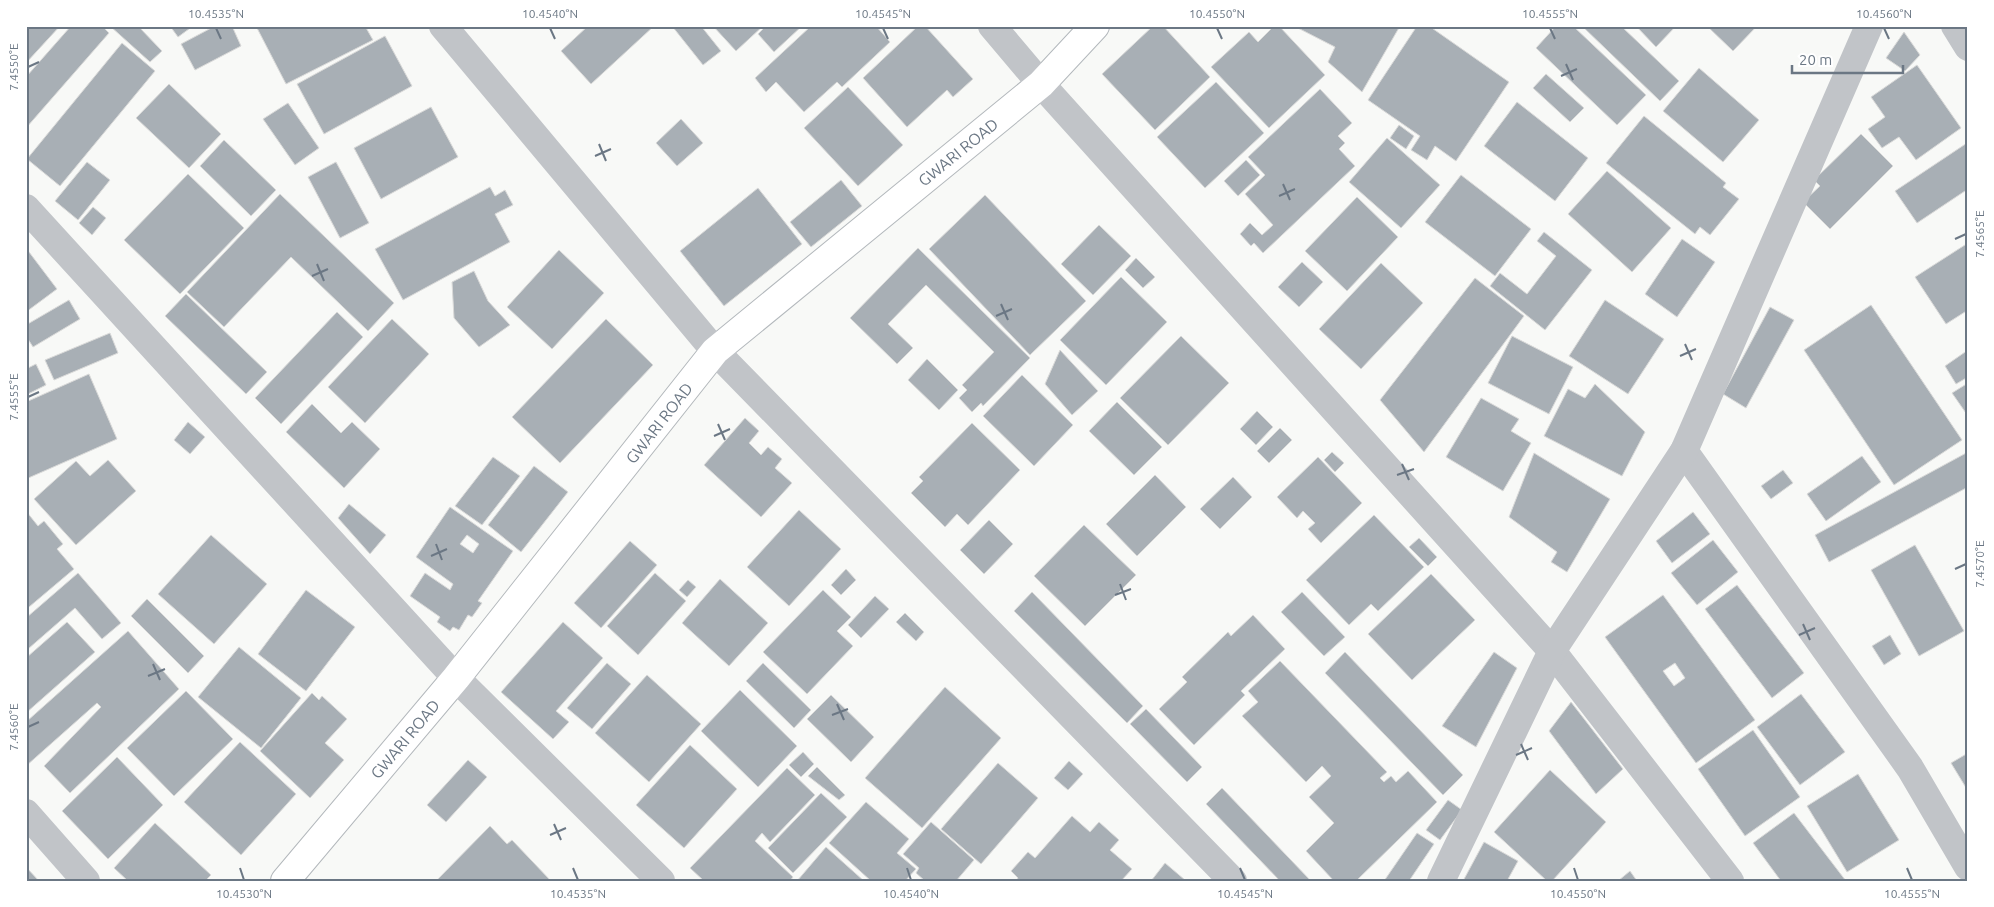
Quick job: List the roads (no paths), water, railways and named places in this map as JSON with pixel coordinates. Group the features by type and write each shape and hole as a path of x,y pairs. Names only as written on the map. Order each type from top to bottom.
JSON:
{"street":[{"path":"444,26 715,351 1233,881"},
{"path":"992,26 1040,84 1552,651 1730,881"},
{"name":"GWARI ROAD","path":"285,881 456,678 715,351 1040,84 1095,26"},
{"path":"1441,881 1552,651 1684,452 1869,26"},
{"path":"1955,26 1968,47"},
{"path":"26,208 456,678 661,881"},
{"path":"1684,452 1910,768 1968,867"},
{"path":"26,813 86,881"}]}
